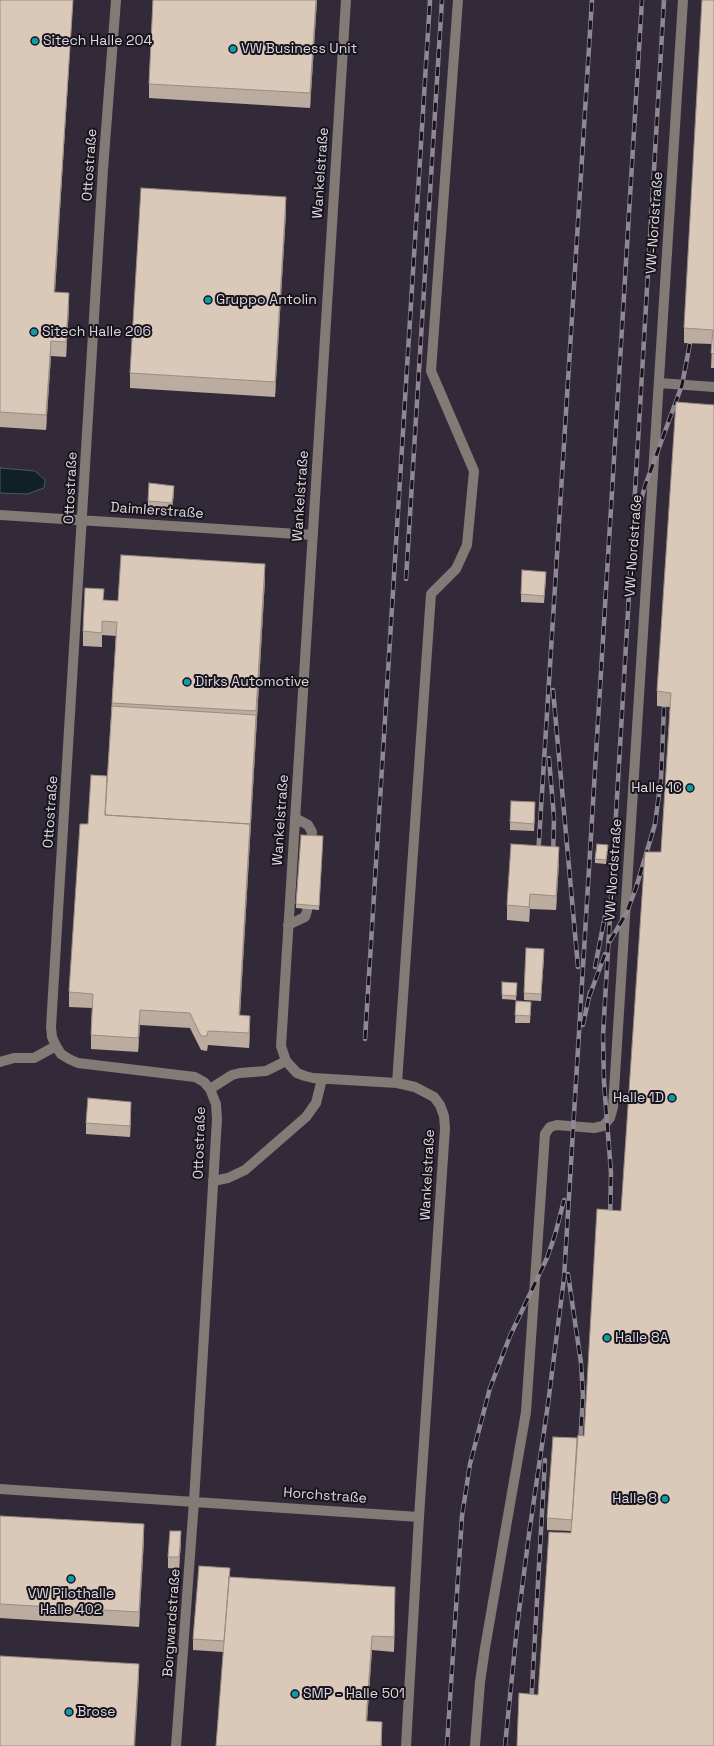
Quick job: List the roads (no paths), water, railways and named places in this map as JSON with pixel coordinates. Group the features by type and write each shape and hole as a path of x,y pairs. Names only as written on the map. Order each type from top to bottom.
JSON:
{"street":[{"name":"Ottostraße","path":"116,0 102,177 83,521 51,1027 52,1037 56,1046 61,1054 69,1059 78,1063 185,1075 199,1080 210,1089 216,1104 217,1119 194,1501"},
{"name":"Wankelstraße","path":"346,0 281,1037 282,1050 286,1061 297,1072 313,1078 397,1083 415,1087 434,1097 442,1110 446,1128 419,1517"},
{"path":"397,1083 431,594 456,569 467,545 474,471 431,371 458,0"},
{"name":"VW-Nordstraße","path":"475,1746 480,1682 485,1648 526,1412 545,1134 550,1127 557,1125 594,1128 603,1126 610,1118 614,1094 682,0"},
{"path":"659,383 714,387"},
{"name":"Daimlerstraße","path":"0,514 83,521 312,535"},
{"path":"295,818 308,825 312,832 311,856"},
{"path":"288,925 305,917 309,887"},
{"path":"0,1062 14,1058 34,1058 56,1046"},
{"path":"210,1089 232,1075 266,1071 286,1061"},
{"path":"213,1181 228,1178 245,1170 306,1117 316,1103 322,1078"},
{"name":"Horchstraße","path":"0,1489 419,1517"},
{"name":"Borgwardstraße","path":"176,1746 194,1501"},
{"path":"406,1746 419,1517"}],"railway":[{"path":"365,1039 430,0"},
{"path":"406,579 442,0"},
{"path":"538,856 592,0"},
{"path":"505,1746 517,1627 564,1278 642,0"},
{"path":"610,1222 611,1173 604,1082 603,1035 664,0"},
{"path":"639,507 645,486 682,385 690,343"},
{"path":"553,690 578,967"},
{"path":"610,941 626,914 636,888 655,824 661,779 664,707"},
{"path":"549,758 554,818 553,858"},
{"path":"595,967 605,916"},
{"path":"589,997 605,954"},
{"path":"583,1025 590,992"},
{"path":"447,1746 462,1516 470,1464 490,1388 510,1336 547,1258 555,1235 564,1200"},
{"path":"568,1274 581,1363 583,1395 580,1446"},
{"path":"531,1706 545,1460"}],"place":[{"name":"Sitech Halle 204","path":"35,41"},
{"name":"VW Business Unit","path":"233,49"},
{"name":"Gruppo Antolin","path":"208,300"},
{"name":"Sitech Halle 206","path":"34,332"},
{"name":"Dirks Automotive","path":"187,682"},
{"name":"Halle 1C","path":"690,788"},
{"name":"Halle 1D","path":"672,1098"},
{"name":"Halle 8A","path":"607,1338"},
{"name":"Halle 8","path":"665,1499"},
{"name":"VW Pilothalle Halle 402","path":"71,1579"},
{"name":"SMP - Halle 501","path":"295,1694"},
{"name":"Brose","path":"69,1712"}]}
